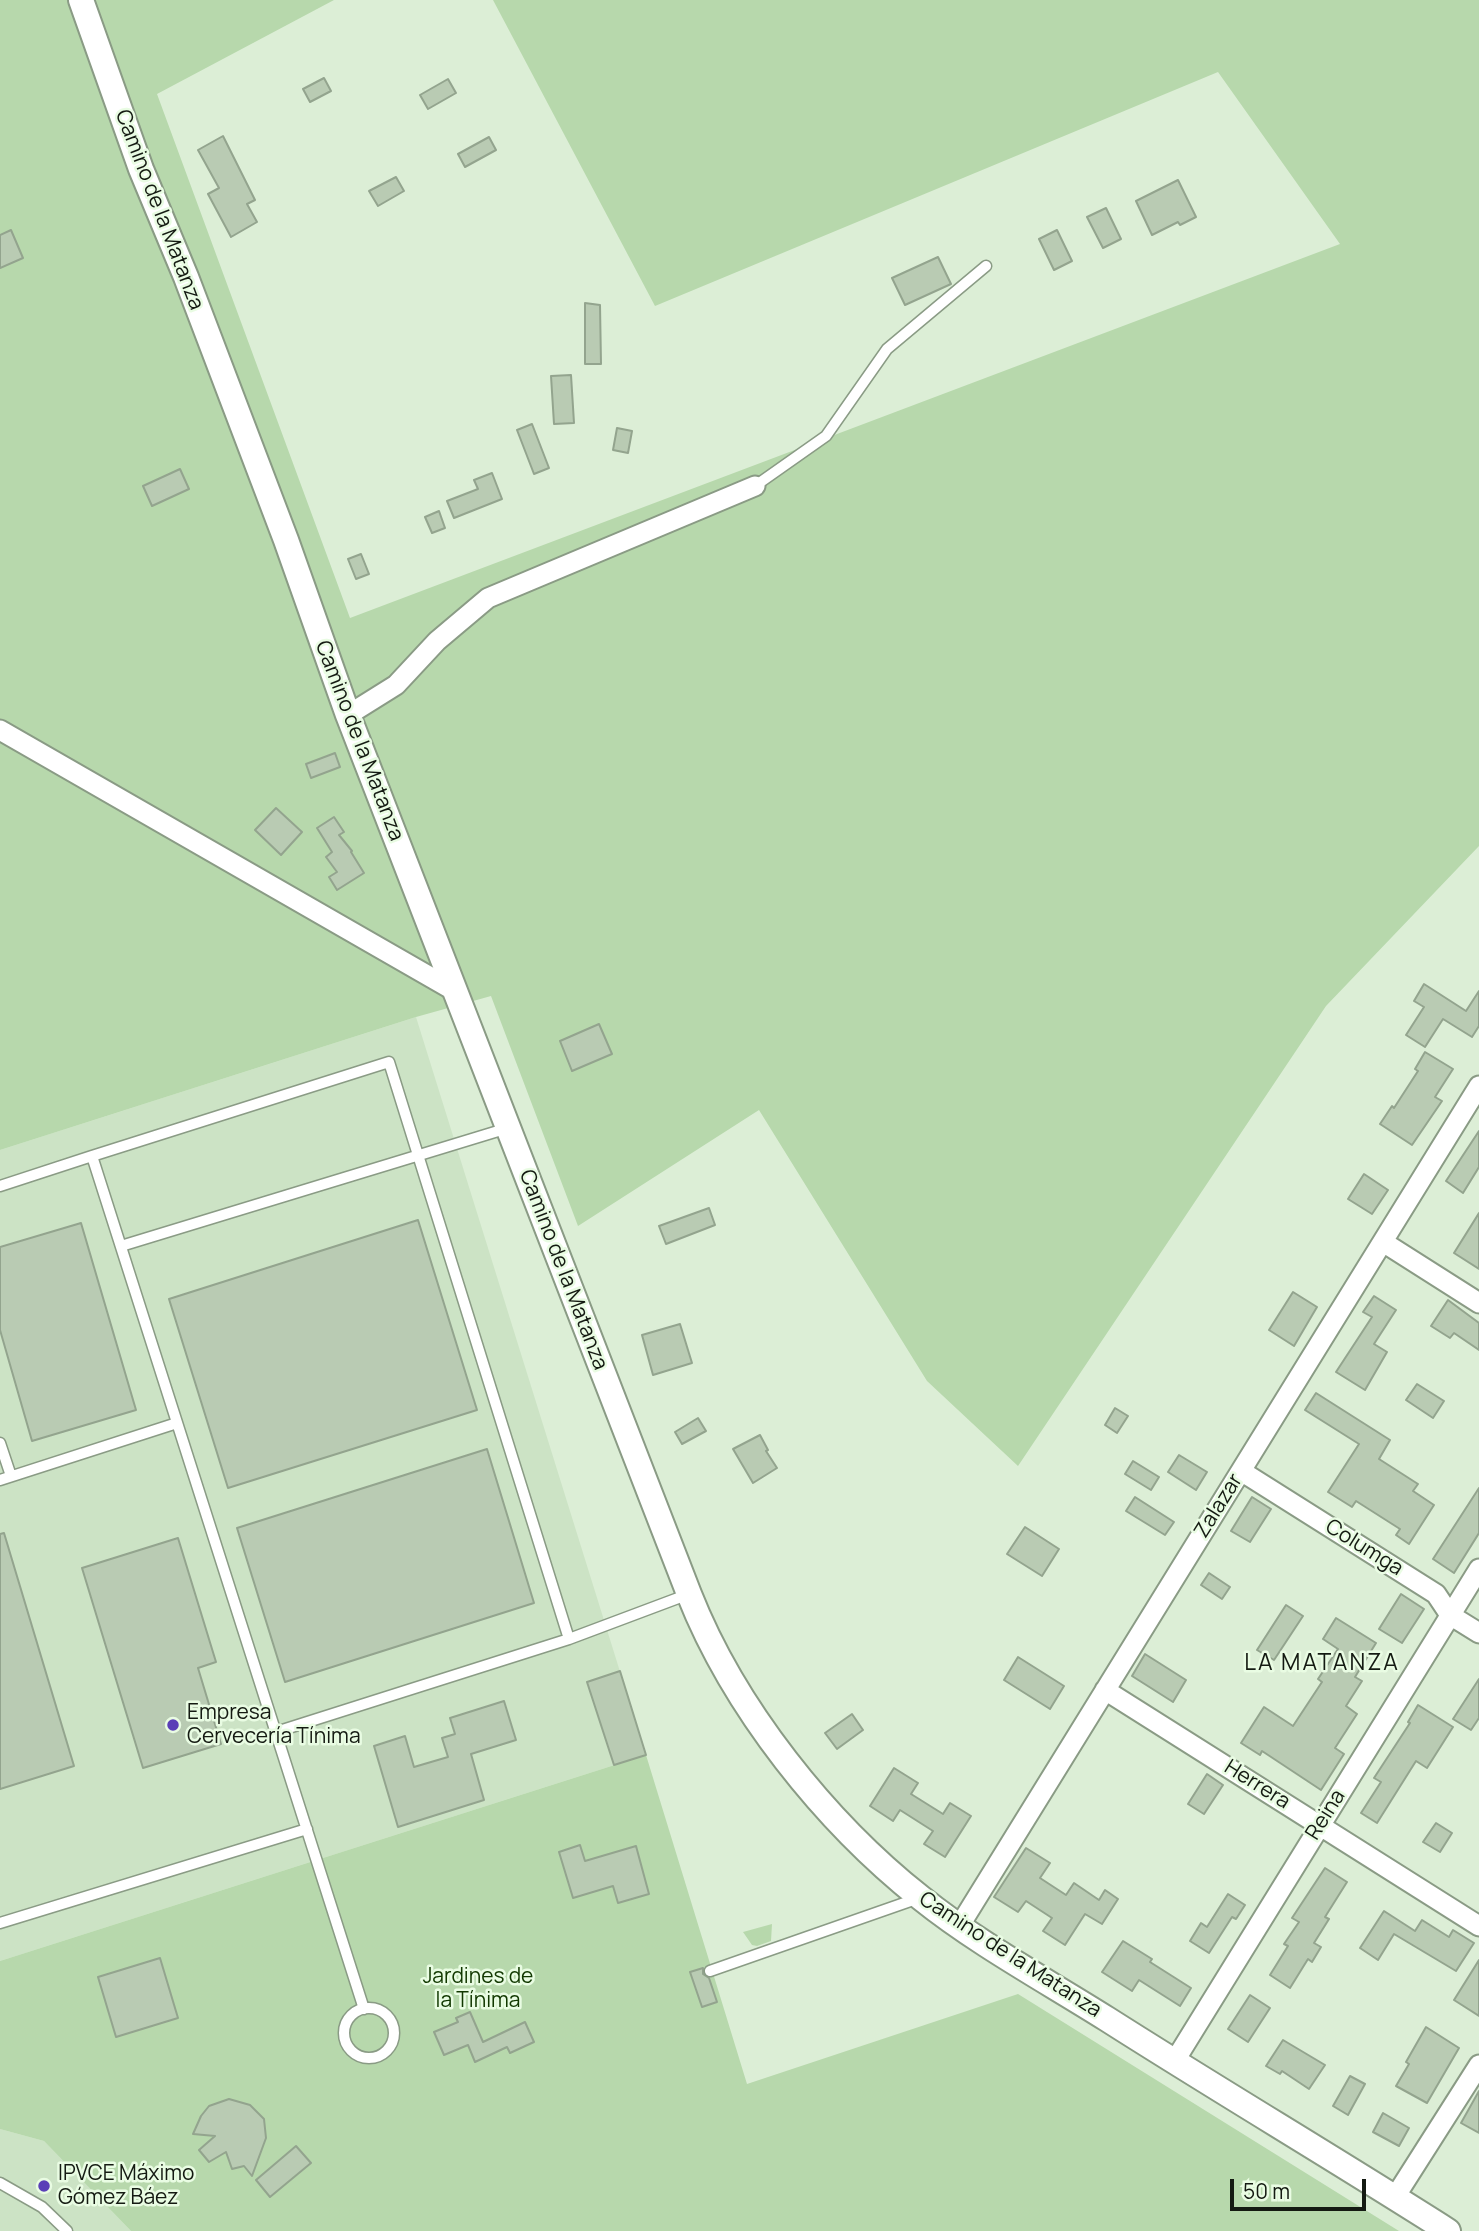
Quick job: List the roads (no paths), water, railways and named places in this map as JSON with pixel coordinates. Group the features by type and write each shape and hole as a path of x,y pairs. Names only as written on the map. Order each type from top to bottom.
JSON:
{"street":[{"name":"Camino de la Matanza","path":"81,0 141,169 186,277 286,540 348,715 704,1633 753,1716 819,1801 920,1897 960,1926 1174,2062 1448,2231"},
{"path":"348,715 396,685 438,641 488,598 755,486"},
{"path":"0,730 453,990"},
{"name":"Zalazar","path":"960,1926 1479,1086"},
{"path":"1383,1242 1479,1303"},
{"name":"Columga","path":"1241,1471 1436,1594 1450,1615 1479,1633"},
{"name":"Reina","path":"1174,2062 1479,1569"},
{"name":"Herrera","path":"1105,1690 1479,1926"},
{"path":"1395,2197 1479,2065"}],"lane":[{"path":"755,486 826,436 887,349 986,267"},
{"path":"0,1186 389,1062 569,1639"},
{"path":"121,1246 508,1128"},
{"path":"92,1156 364,2009"},
{"path":"0,1480 177,1423"},
{"path":"0,1443 11,1476"},
{"path":"276,1732 569,1639 689,1594"},
{"path":"0,1923 307,1829"},
{"path":"710,1971 920,1897"},
{"path":"364,2009 381,2011 392,2024 392,2041 388,2049 373,2058 358,2056 352,2052 344,2038 344,2030 350,2016 364,2009"},
{"path":"0,2183 42,2207 67,2231"}],"place":[{"name":"Empresa Cervecería Tínima","path":"173,1725"},
{"name":"IPVCE Máximo Gómez Báez","path":"44,2186"}],"district":[{"name":"LA MATANZA","path":"1322,1664"}],"park label":[{"name":"Jardines de la Tínima","path":"478,1989"}]}
